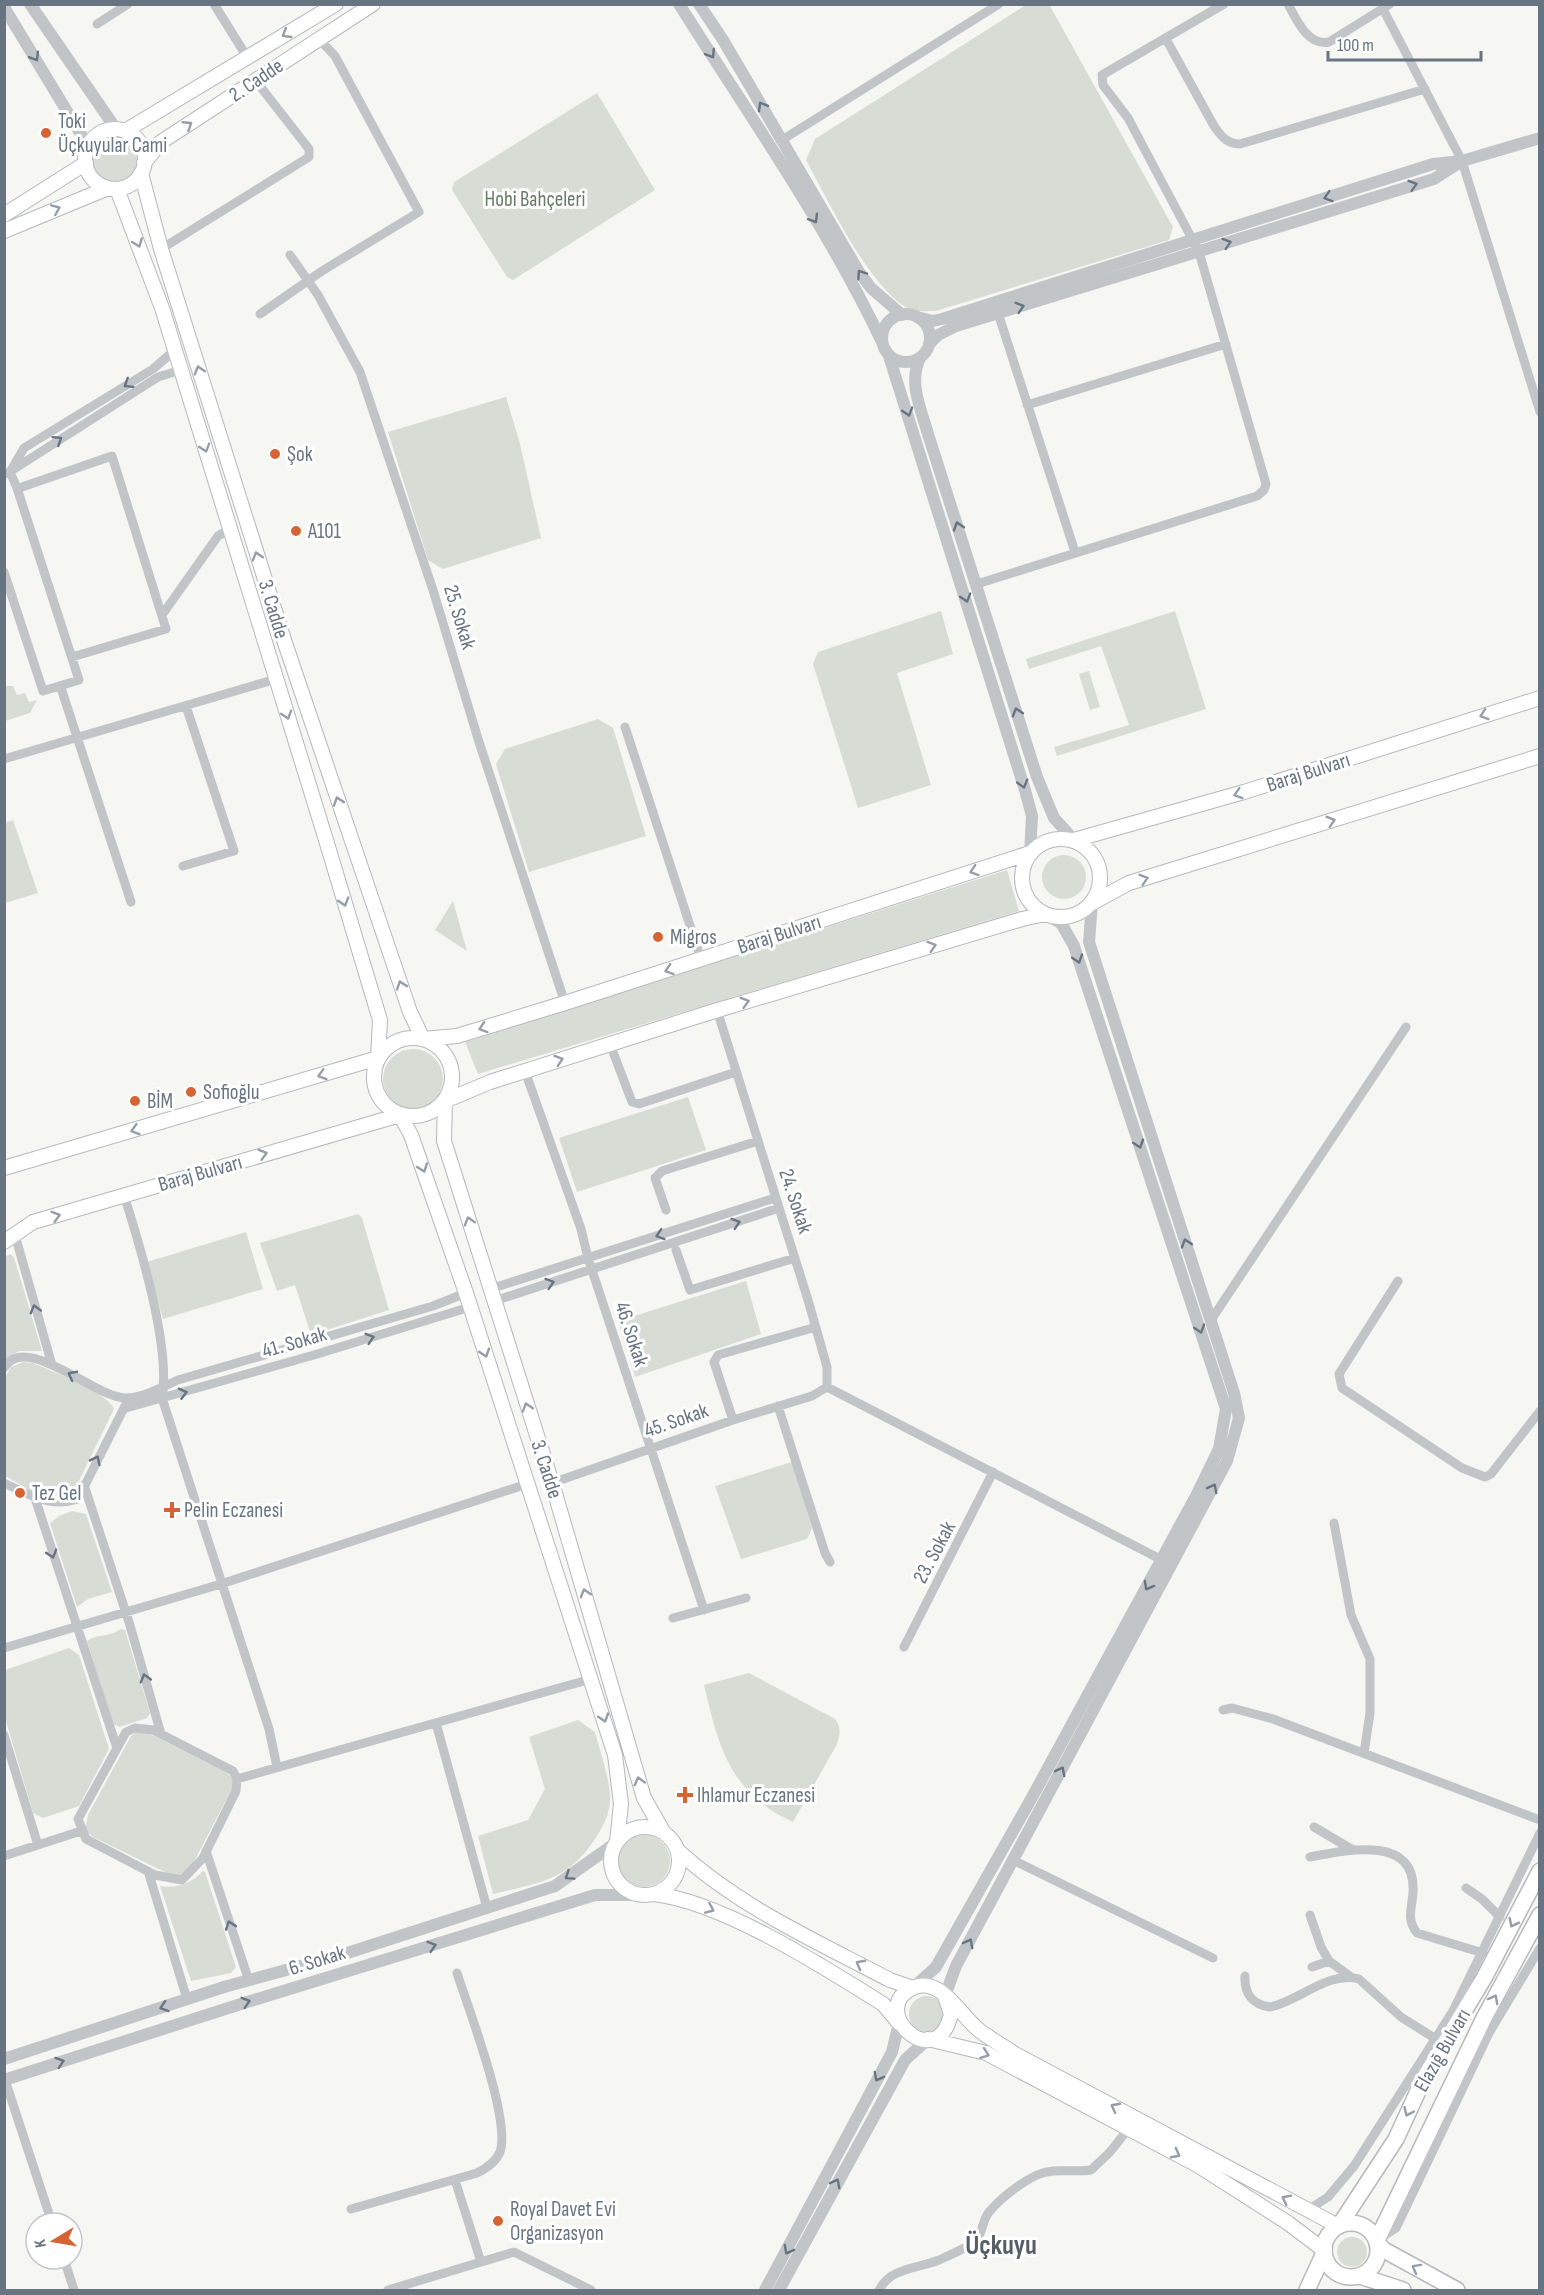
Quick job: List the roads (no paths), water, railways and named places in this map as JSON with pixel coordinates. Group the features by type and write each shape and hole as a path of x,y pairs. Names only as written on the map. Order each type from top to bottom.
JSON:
{"main road":[{"name":"2. Cadde","path":"120,130 336,4"},
{"name":"2. Cadde","path":"143,168 162,142 373,4"},
{"path":"4,231 112,188 127,186 143,168 141,144 120,130 99,133 88,146 86,163 93,179 112,188"},
{"path":"4,215 86,163"},
{"name":"3. Cadde","path":"143,168 161,249 285,644 410,1012 423,1039"},
{"name":"3. Cadde","path":"112,188 175,350 276,679 380,1020 378,1058"},
{"name":"Baraj Bulvarı","path":"1074,840 1244,792 1539,698"},
{"path":"445,1101 453,1077 450,1064 444,1053 423,1039 410,1038 397,1041 386,1048 378,1058 374,1071 376,1091 388,1108 400,1115 425,1115 445,1101 525,1071 717,1010 1022,918 1045,914 1070,916 1130,883 1539,756"},
{"path":"1045,914 1035,908 1023,887 1022,875 1030,853 1050,840 1074,840 1085,846 1099,867 1098,892 1092,903"},
{"name":"Baraj Bulvarı","path":"423,1039 457,1036 565,1003 1030,853"},
{"path":"4,1168 378,1058"},
{"name":"3. Cadde","path":"445,1101 444,1141 552,1483 644,1798 664,1833"},
{"name":"3. Cadde","path":"400,1115 415,1146 466,1293 591,1679 618,1771 621,1804 617,1842"},
{"name":"Baraj Bulvarı","path":"10,1238 33,1222 400,1115"},
{"path":"1338,2226 1014,2054 978,2030 945,1996 931,1986 913,1988 890,1980 734,1897 705,1876 677,1850 664,1833 644,1827 633,1829 617,1842 611,1862 613,1872 624,1888 694,1903 742,1924 883,2004 911,2036 986,2053 1199,2166 1288,2223 1324,2252 1327,2262 1340,2275 1359,2276 1403,2290"},
{"path":"648,1894 672,1882 678,1861 677,1850"},
{"name":"Elazığ Bulvarı","path":"1338,2226 1396,2139 1424,2078 1484,1978 1539,1871"},
{"name":"Elazığ Bulvarı","path":"1377,2241 1484,2018 1539,1915"},
{"path":"899,2023 897,2015 901,1999 913,1988"},
{"path":"928,2039 937,2036 949,2022 950,2004 945,1996"},
{"path":"1307,2290 1324,2252 1327,2237 1338,2226 1356,2223 1365,2227 1384,2250 1457,2290"},
{"path":"1348,2290 1359,2276 1373,2267 1377,2258 1377,2241"}],"street":[{"path":"30,4 120,130"},
{"path":"97,24 129,4"},
{"path":"214,4 247,57"},
{"path":"679,4 798,192 862,300 890,356 1025,790 1032,816 1030,853"},
{"path":"699,4 859,272 871,288 902,315"},
{"path":"782,140 999,4"},
{"path":"976,584 1257,496 1264,490 1266,484 1199,252 1128,118 1103,85 1102,75 1224,4"},
{"path":"1288,4 1311,39 1319,44 1329,42 1386,7 1462,161 1539,412"},
{"path":"4,7 88,146"},
{"path":"260,314 419,212 335,56 318,38"},
{"path":"1166,39 1214,126 1223,138 1232,144 1240,144 1425,89"},
{"path":"161,249 309,157 309,149 256,81"},
{"path":"882,342 882,335 889,321 902,315 933,321 942,319 1433,164 1462,161 1539,138"},
{"path":"1074,840 1053,818 1046,802 976,584 914,385 914,374 920,358 938,335 956,326 1434,179 1462,161"},
{"name":"25. Sokak","path":"290,255 309,281 360,372 565,1003"},
{"path":"998,314 1075,552"},
{"path":"916,317 927,328 929,344"},
{"path":"1028,405 1226,344"},
{"path":"7,473 24,448 153,369 175,350"},
{"path":"890,356 904,362 920,358"},
{"path":"7,473 158,377 181,370"},
{"path":"22,487 112,456 162,615 166,629 72,657"},
{"path":"4,572 43,691 79,680 7,473"},
{"path":"162,615 218,536 230,530"},
{"path":"4,759 276,679"},
{"path":"61,687 131,902"},
{"path":"183,866 234,851 186,706"},
{"path":"625,727 701,959"},
{"path":"945,1996 956,1966 1227,1461 1239,1418 1234,1393 1211,1320 1089,942 1092,903"},
{"path":"913,1988 936,1967 1162,1560 1219,1449 1226,1409 1074,946 1061,923 1045,914"},
{"name":"24. Sokak","path":"717,1010 816,1327 827,1367 827,1387"},
{"path":"1211,1320 1406,1027"},
{"path":"610,1044 632,1102 639,1104 736,1072"},
{"name":"46. Sokak","path":"525,1071 578,1218 588,1258 704,1610"},
{"path":"666,1210 655,1178 662,1171 758,1141"},
{"path":"124,1195 138,1238 163,1357 162,1398 220,1584 269,1729 277,1767"},
{"path":"492,1295 588,1258 775,1198"},
{"path":"492,1295 592,1269 779,1208"},
{"path":"10,1238 52,1365"},
{"path":"676,1250 690,1290 795,1258"},
{"path":"1398,1281 1339,1374 1342,1388 1462,1468 1485,1477 1491,1474 1539,1411"},
{"name":"41. Sokak","path":"126,1403 164,1386 433,1306 466,1293"},
{"name":"41. Sokak","path":"126,1403 162,1398 470,1307"},
{"path":"733,1420 714,1362 718,1355 816,1327"},
{"path":"4,1368 18,1358 28,1356 52,1365 126,1403 78,1499 64,1503 46,1503 4,1483"},
{"path":"827,1387 1162,1560"},
{"name":"45. Sokak","path":"552,1483 733,1420 812,1396 827,1387"},
{"path":"778,1406 825,1553 830,1562"},
{"name":"23. Sokak","path":"904,1647 993,1472"},
{"path":"4,1648 220,1584 527,1484"},
{"path":"84,1485 126,1611 161,1734"},
{"path":"35,1498 117,1748"},
{"path":"1335,1523 1351,1615 1370,1659 1370,1713 1364,1753"},
{"path":"673,1618 746,1598"},
{"path":"237,1779 591,1679"},
{"path":"1223,1710 1232,1708 1273,1719 1539,1820"},
{"path":"436,1723 487,1908"},
{"path":"135,1728 153,1730 161,1734 233,1771 237,1779 236,1791 206,1851 196,1868 182,1880 167,1879 148,1871 86,1839 78,1819 126,1732 135,1728"},
{"path":"4,1735 38,1845"},
{"path":"1314,1827 1353,1850"},
{"path":"4,1856 81,1831"},
{"path":"1308,2210 1328,2197 1354,2166 1436,2039 1483,1953 1539,1833"},
{"name":"6. Sokak","path":"4,2059 187,1999 341,1955 555,1886 617,1842"},
{"path":"1310,1857 1353,1850 1370,1850 1398,1856 1407,1862 1412,1872 1411,1926 1417,1933 1483,1953"},
{"path":"206,1851 249,1981"},
{"path":"1013,1860 1213,1958"},
{"path":"148,1871 187,1999"},
{"path":"1466,1888 1482,1899 1500,1917"},
{"name":"6. Sokak","path":"5,2080 244,2003 595,1895 648,1894"},
{"path":"1310,1915 1321,1947 1329,1961 1351,1977 1359,1979 1401,2017 1436,2039"},
{"path":"1377,2241 1396,2228 1489,2033 1539,1948"},
{"path":"1312,1967 1329,1961"},
{"path":"351,2209 489,2168 499,2153 502,2140 500,2115 458,1973"},
{"path":"1245,1976 1244,1986 1250,1999 1259,2006 1270,2007 1336,1980 1351,1977"},
{"path":"765,2290 892,2052 899,2023"},
{"path":"779,2290 905,2060 928,2039"},
{"path":"5,2080 48,2211"},
{"path":"879,2290 884,2282 897,2272 938,2260 970,2245 981,2234 988,2214 1011,2193 1035,2176 1048,2171 1091,2170 1110,2152 1129,2128"},
{"path":"454,2180 481,2262"},
{"path":"388,2290 514,2252 591,2290"},
{"path":"68,2271 74,2290"}],"place":[{"name":"Toki Üçkuyular Cami","path":"46,133"},
{"name":"Şok","path":"275,454"},
{"name":"A101","path":"296,531"},
{"name":"Migros","path":"658,937"},
{"name":"Sofioğlu","path":"191,1092"},
{"name":"BİM","path":"135,1101"},
{"name":"Tez Gel","path":"20,1493"},
{"name":"Pelin Eczanesi","path":"172,1510"},
{"name":"Ihlamur Eczanesi","path":"685,1795"},
{"name":"Royal Davet Evi Organizasyon","path":"498,2221"}],"district":[{"name":"Üçkuyu","path":"1001,2245"}],"park label":[{"name":"Hobi Bahçeleri","path":"535,199"}]}
